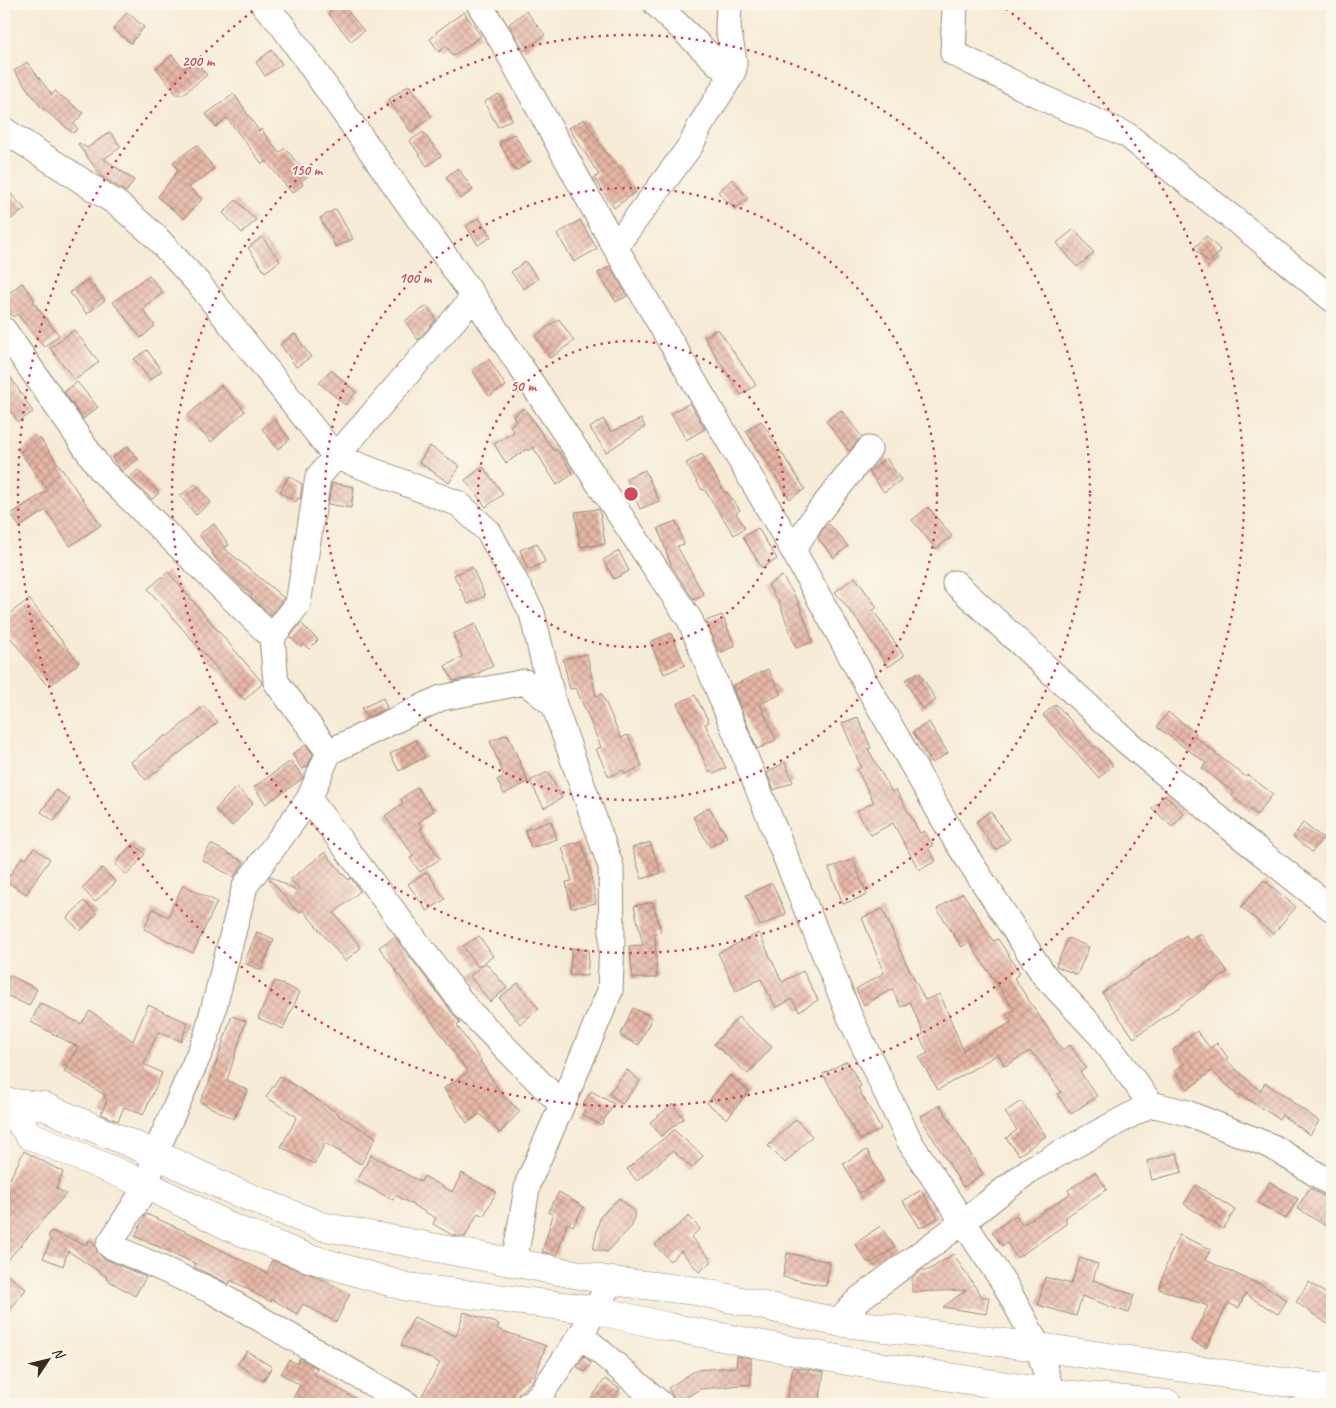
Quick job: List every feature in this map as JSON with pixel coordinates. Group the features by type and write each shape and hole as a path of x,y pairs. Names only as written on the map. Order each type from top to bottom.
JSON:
{"main road":[{"path":"5,1102 43,1106 155,1154 234,1191 321,1226 611,1281 696,1291 837,1322 1038,1347 1332,1390"},
{"path":"5,1102 30,1135 147,1185 232,1228 309,1258 407,1287 596,1310 669,1327 1054,1398 1168,1404"},
{"path":"309,1258 321,1226"}],"street":[{"path":"263,4 282,25 474,298 690,620 850,1017 911,1144 1004,1283 1038,1347 1054,1398"},
{"path":"479,4 502,41 615,247 793,550 864,680 960,847 1044,975 1101,1036 1151,1104 1187,1113 1273,1147 1332,1184"},
{"path":"656,4 731,76"},
{"path":"615,247 692,146 700,126 731,76 734,61 728,28 729,4"},
{"path":"955,4 953,53 1052,102 1127,135 1254,235 1332,300"},
{"path":"4,130 118,205 154,235 199,284 335,456 459,504 489,532 532,613 554,705 611,867 612,940 610,991 528,1183 514,1263"},
{"path":"272,637 298,604 318,477 474,298"},
{"path":"4,330 101,470 272,637 276,682 329,752"},
{"path":"793,550 814,519 869,449"},
{"path":"955,584 1127,742 1244,840 1332,909"},
{"path":"407,1404 214,1292 110,1245 147,1185 155,1154 206,1038 245,886 309,798 329,752 440,698 525,682 554,705"},
{"path":"309,798 467,1009 562,1105"},
{"path":"837,1322 859,1299 1031,1169 1151,1104"},
{"path":"529,1404 540,1394 582,1335 611,1281"},
{"path":"582,1335 662,1404"}],"building":[{"path":"339,4 342,4 364,31 351,41 328,13"},
{"path":"526,11 545,35 524,51 509,24"},
{"path":"127,12 144,27 131,43 113,29"},
{"path":"464,12 481,36 453,56 446,46 439,52 430,39 437,34 436,32"},
{"path":"272,50 282,64 265,76 256,62"},
{"path":"172,55 183,69 195,60 207,75 183,94 176,94 156,68"},
{"path":"27,62 52,95 55,91 83,113 74,124 78,129 73,133 41,107 14,71"},
{"path":"409,85 432,117 411,132 388,100"},
{"path":"234,94 259,131 261,129 279,153 285,148 308,176 301,181 303,185 292,193 266,161 262,164 227,118 216,127 206,114"},
{"path":"499,94 512,119 498,127 484,102"},
{"path":"584,119 614,165 616,163 636,192 614,208 594,178 599,175 569,128"},
{"path":"110,132 121,147 104,159 134,180 126,192 101,176 78,144 87,148"},
{"path":"423,132 441,156 427,166 410,141"},
{"path":"514,134 531,161 516,171 499,143"},
{"path":"197,145 214,169 189,187 202,199 184,219 158,197 178,170 173,162"},
{"path":"458,168 473,190 460,199 446,177"},
{"path":"732,179 748,198 735,209 718,192"},
{"path":"4,187 25,209 4,224"},
{"path":"236,200 256,220 242,233 223,213"},
{"path":"336,209 353,239 336,247 320,218"},
{"path":"479,218 491,237 478,245 466,226"},
{"path":"580,220 597,249 574,262 557,234"},
{"path":"1074,229 1094,253 1077,267 1057,243"},
{"path":"1206,236 1221,251 1209,263 1194,248"},
{"path":"262,237 280,261 265,272 248,248"},
{"path":"525,261 538,279 524,289 511,272"},
{"path":"610,266 627,296 616,302 598,273"},
{"path":"149,275 163,293 142,308 155,326 141,338 113,302"},
{"path":"87,279 105,300 87,314 70,293"},
{"path":"22,283 35,300 33,302 59,335 44,347 17,314 13,317 4,305 4,297"},
{"path":"427,306 436,319 418,340 405,321"},
{"path":"559,319 574,341 550,358 535,336"},
{"path":"718,329 756,385 741,395 704,337"},
{"path":"74,330 99,362 75,380 50,348"},
{"path":"295,334 311,357 296,367 280,344"},
{"path":"147,350 162,371 150,380 134,359"},
{"path":"489,359 506,386 489,396 472,370"},
{"path":"4,367 33,412 18,422 4,401"},
{"path":"331,370 356,392 345,405 319,383"},
{"path":"77,382 98,407 83,419 64,392"},
{"path":"221,385 245,411 211,442 187,416"},
{"path":"690,403 705,429 686,440 671,413"},
{"path":"524,408 554,451 557,449 573,474 557,485 533,447 506,463 494,444 514,432 510,426 516,421 513,416"},
{"path":"841,410 862,437 849,451 826,421"},
{"path":"274,419 290,439 278,449 262,429"},
{"path":"603,419 611,432 641,419 645,427 606,452 590,428"},
{"path":"761,421 805,489 790,499 746,431"},
{"path":"40,438 101,525 70,546 46,510 20,527 11,514 48,490 20,452"},
{"path":"128,446 138,459 122,471 112,458"},
{"path":"430,446 460,466 449,483 419,462"},
{"path":"702,454 725,493 727,492 740,510 736,513 745,528 734,535 704,489 702,490 686,463"},
{"path":"886,458 901,480 884,492 869,472"},
{"path":"483,467 503,494 486,507 465,480"},
{"path":"138,470 159,493 152,499 129,478"},
{"path":"645,470 659,501 640,509 626,478"},
{"path":"289,476 302,484 300,499 298,498 296,502 280,492"},
{"path":"332,483 354,487 351,508 328,504"},
{"path":"195,484 211,502 196,515 180,496"},
{"path":"928,507 952,536 936,549 912,520"},
{"path":"598,509 605,544 580,547 575,512"},
{"path":"676,521 684,544 677,546 704,595 694,600 671,565 658,528"},
{"path":"214,524 229,545 224,548 284,598 271,616 251,597 252,595 224,570 199,534"},
{"path":"829,524 848,546 834,558 818,538"},
{"path":"758,528 777,559 762,568 743,537"},
{"path":"537,543 545,562 528,570 520,550"},
{"path":"619,551 629,571 614,579 603,560"},
{"path":"472,567 485,596 468,604 454,575"},
{"path":"168,572 261,681 262,684 244,700 148,589"},
{"path":"782,576 798,601 813,642 796,648 779,602 768,585"},
{"path":"855,577 877,607 873,610 904,656 888,667 858,621 835,592"},
{"path":"29,599 79,663 48,687 4,629 4,618"},
{"path":"722,615 735,646 719,653 706,621"},
{"path":"301,623 318,640 309,649 303,644 301,647 290,637"},
{"path":"475,624 493,666 468,678 453,681 445,666 462,657 453,634"},
{"path":"671,633 685,665 664,674 650,642"},
{"path":"587,654 596,696 602,694 621,738 628,735 642,766 625,774 623,770 609,777 596,749 601,747 576,688 570,689 563,659"},
{"path":"768,669 781,694 760,704 776,740 757,749 732,686"},
{"path":"919,672 936,700 922,709 905,680"},
{"path":"695,695 709,722 705,724 726,768 713,774 711,771 709,772 699,747 677,704"},
{"path":"383,698 387,708 366,718 362,708"},
{"path":"1056,704 1094,747 1113,765 1099,778 1043,715"},
{"path":"204,706 218,722 146,780 131,762 166,735 167,737"},
{"path":"1168,712 1196,733 1194,736 1246,777 1248,775 1273,794 1257,815 1232,796 1234,793 1202,768 1206,763 1157,727"},
{"path":"858,717 871,748 868,749 892,792 896,790 920,833 924,831 933,845 928,848 936,861 919,870 893,823 871,835 857,811 874,802 857,770 861,767 842,723"},
{"path":"929,722 948,753 932,763 913,732"},
{"path":"508,734 528,782 504,794 497,780 504,776 490,741"},
{"path":"416,740 425,757 399,771 390,754"},
{"path":"306,745 313,754 308,766 302,769 292,754"},
{"path":"291,761 303,777 302,779 266,804 254,787"},
{"path":"785,762 793,782 774,790 767,773"},
{"path":"548,772 562,798 544,808 530,781"},
{"path":"236,787 253,803 232,826 215,810"},
{"path":"417,787 434,811 419,822 423,827 420,829 440,859 420,872 410,858 414,856 385,816 403,803 401,799"},
{"path":"56,790 70,799 54,821 41,812"},
{"path":"1165,795 1184,814 1172,827 1152,808"},
{"path":"709,807 727,837 710,847 693,817"},
{"path":"990,811 1010,839 996,850 976,822"},
{"path":"551,821 557,839 531,848 525,830"},
{"path":"1303,823 1323,838 1312,852 1293,837"},
{"path":"581,841 590,869 596,903 571,908 566,882 572,881 562,847"},
{"path":"650,842 661,873 642,879 632,848"},
{"path":"133,843 145,854 127,875 115,864"},
{"path":"211,844 244,862 234,877 202,860"},
{"path":"34,848 50,859 26,894 6,881 22,857 26,859"},
{"path":"325,852 348,880 351,878 360,891 334,913 361,948 345,961 303,910 301,912 295,909 269,878 270,876 296,891 299,888 290,880"},
{"path":"853,859 867,895 843,904 829,868"},
{"path":"102,868 116,882 95,902 82,888"},
{"path":"427,872 445,899 427,911 408,884"},
{"path":"1264,880 1296,907 1273,934 1241,907"},
{"path":"772,883 786,914 760,926 746,895"},
{"path":"183,885 217,902 193,953 144,929 153,909 168,917"},
{"path":"963,893 993,941 998,939 1020,973 1014,978 1062,1050 1070,1045 1086,1068 1080,1072 1097,1096 1071,1114 1057,1094 1061,1092 1035,1055 1030,1051 1005,1066 998,1054 938,1090 919,1058 928,1053 919,1036 924,1034 910,1002 901,1007 892,989 864,1005 856,989 884,973 862,918 883,909 901,953 925,1000 940,994 963,1050 1012,1022 1006,1015 1014,1010 969,942 962,947 937,909"},
{"path":"84,901 97,914 80,931 67,918"},
{"path":"653,902 661,932 655,933 657,978 633,978 629,946 643,945 634,906"},
{"path":"257,932 274,939 261,970 244,963"},
{"path":"759,933 782,982 803,971 818,1000 799,1011 792,999 776,1008 761,979 736,991 718,953"},
{"path":"1200,933 1228,972 1134,1038 1102,993 1186,935 1189,940"},
{"path":"479,936 493,956 478,967 463,946"},
{"path":"395,937 460,1023 457,1026 503,1096 520,1111 500,1133 480,1114 467,1123 444,1088 468,1072 379,947"},
{"path":"1068,938 1089,947 1077,975 1056,966"},
{"path":"572,948 589,950 587,976 569,975"},
{"path":"486,963 507,988 490,1002 470,976"},
{"path":"9,975 37,989 29,1006 4,994 4,987"},
{"path":"275,981 300,992 283,1029 258,1018"},
{"path":"518,983 539,1009 520,1024 499,998"},
{"path":"40,1003 81,1024 90,1011 133,1041 148,1005 188,1023 181,1041 158,1032 144,1064 162,1073 143,1115 124,1107 118,1121 101,1114 107,1100 104,1098 105,1095 64,1071 78,1047 31,1022"},
{"path":"633,1008 652,1017 639,1045 620,1036"},
{"path":"232,1016 246,1021 227,1080 248,1090 234,1119 200,1102 209,1083"},
{"path":"738,1017 772,1047 748,1074 714,1044"},
{"path":"1197,1031 1210,1048 1217,1043 1228,1058 1226,1060 1260,1091 1265,1083 1292,1100 1319,1121 1310,1135 1282,1115 1279,1119 1238,1095 1212,1071 1188,1089 1174,1071 1184,1064 1173,1050"},
{"path":"847,1061 861,1086 858,1088 881,1129 860,1140 823,1074"},
{"path":"627,1070 640,1081 622,1104 609,1093"},
{"path":"730,1075 749,1091 727,1119 707,1103"},
{"path":"280,1076 339,1114 339,1116 376,1137 361,1164 325,1143 314,1164 281,1147 297,1117 266,1097"},
{"path":"591,1091 614,1104 601,1125 582,1115 587,1106 583,1104"},
{"path":"1021,1101 1046,1136 1019,1155 1006,1138 1017,1130 1005,1112"},
{"path":"673,1104 684,1118 661,1136 650,1122"},
{"path":"940,1105 983,1174 963,1187 920,1117"},
{"path":"796,1119 812,1136 785,1163 768,1146"},
{"path":"674,1130 703,1156 692,1168 673,1151 637,1181 627,1169"},
{"path":"867,1150 883,1180 859,1193 843,1163"},
{"path":"24,1151 63,1172 56,1188 66,1194 4,1264 4,1191"},
{"path":"1177,1153 1182,1172 1152,1180 1147,1161"},
{"path":"371,1155 421,1182 424,1176 452,1192 462,1173 496,1192 484,1216 478,1213 465,1237 452,1235 433,1224 436,1218 395,1195 393,1200 357,1181"},
{"path":"1095,1172 1107,1189 1066,1217 1066,1224 1017,1258 1007,1243 1002,1246 992,1232 1016,1215 1022,1225 1070,1194 1068,1190"},
{"path":"1270,1182 1298,1199 1286,1219 1258,1203"},
{"path":"1196,1185 1235,1210 1223,1229 1184,1204"},
{"path":"1310,1188 1332,1201 1332,1230 1297,1208"},
{"path":"921,1190 938,1218 920,1228 903,1201"},
{"path":"559,1192 584,1207 573,1226 567,1223 557,1255 542,1252 553,1215 548,1212"},
{"path":"619,1198 635,1212 632,1226 607,1252 593,1249 600,1217"},
{"path":"146,1214 203,1239 267,1273 272,1260 315,1276 350,1294 336,1322 303,1304 297,1314 272,1299 271,1302 231,1280 229,1284 194,1267 196,1264 135,1236"},
{"path":"689,1216 700,1229 691,1237 712,1261 699,1272 681,1251 670,1261 655,1245"},
{"path":"880,1226 895,1247 873,1262 867,1262 855,1244"},
{"path":"51,1231 86,1245 89,1240 95,1244 97,1252 103,1258 146,1277 135,1296 106,1279 107,1277 68,1251 63,1266 43,1258 51,1239 48,1237"},
{"path":"1179,1235 1211,1249 1205,1260 1259,1283 1287,1300 1278,1314 1245,1294 1239,1308 1228,1303 1206,1348 1191,1341 1208,1306 1159,1289 1168,1260"},
{"path":"787,1253 830,1262 826,1286 783,1277"},
{"path":"953,1254 982,1297 989,1297 986,1314 943,1307 966,1290 912,1292 912,1278 922,1270 929,1270"},
{"path":"1080,1258 1098,1264 1093,1280 1134,1295 1128,1313 1082,1296 1076,1316 1038,1305 1045,1277 1071,1284"},
{"path":"4,1272 26,1289 4,1318"},
{"path":"1309,1282 1332,1298 1332,1327 1296,1302"},
{"path":"464,1312 499,1324 497,1329 546,1346 534,1378 519,1393 515,1404 421,1404 420,1399 440,1363 401,1345 414,1317 456,1336"},
{"path":"247,1351 272,1367 263,1381 238,1364"},
{"path":"584,1356 591,1363 585,1372 577,1367"},
{"path":"737,1356 751,1358 751,1384 700,1389 677,1403 668,1388 696,1370 736,1367"},
{"path":"300,1358 317,1368 313,1374 365,1404 290,1404 300,1385 281,1374 289,1360 297,1364"},
{"path":"793,1367 824,1372 819,1404 786,1404"},
{"path":"605,1379 620,1389 609,1404 587,1404"}]}
